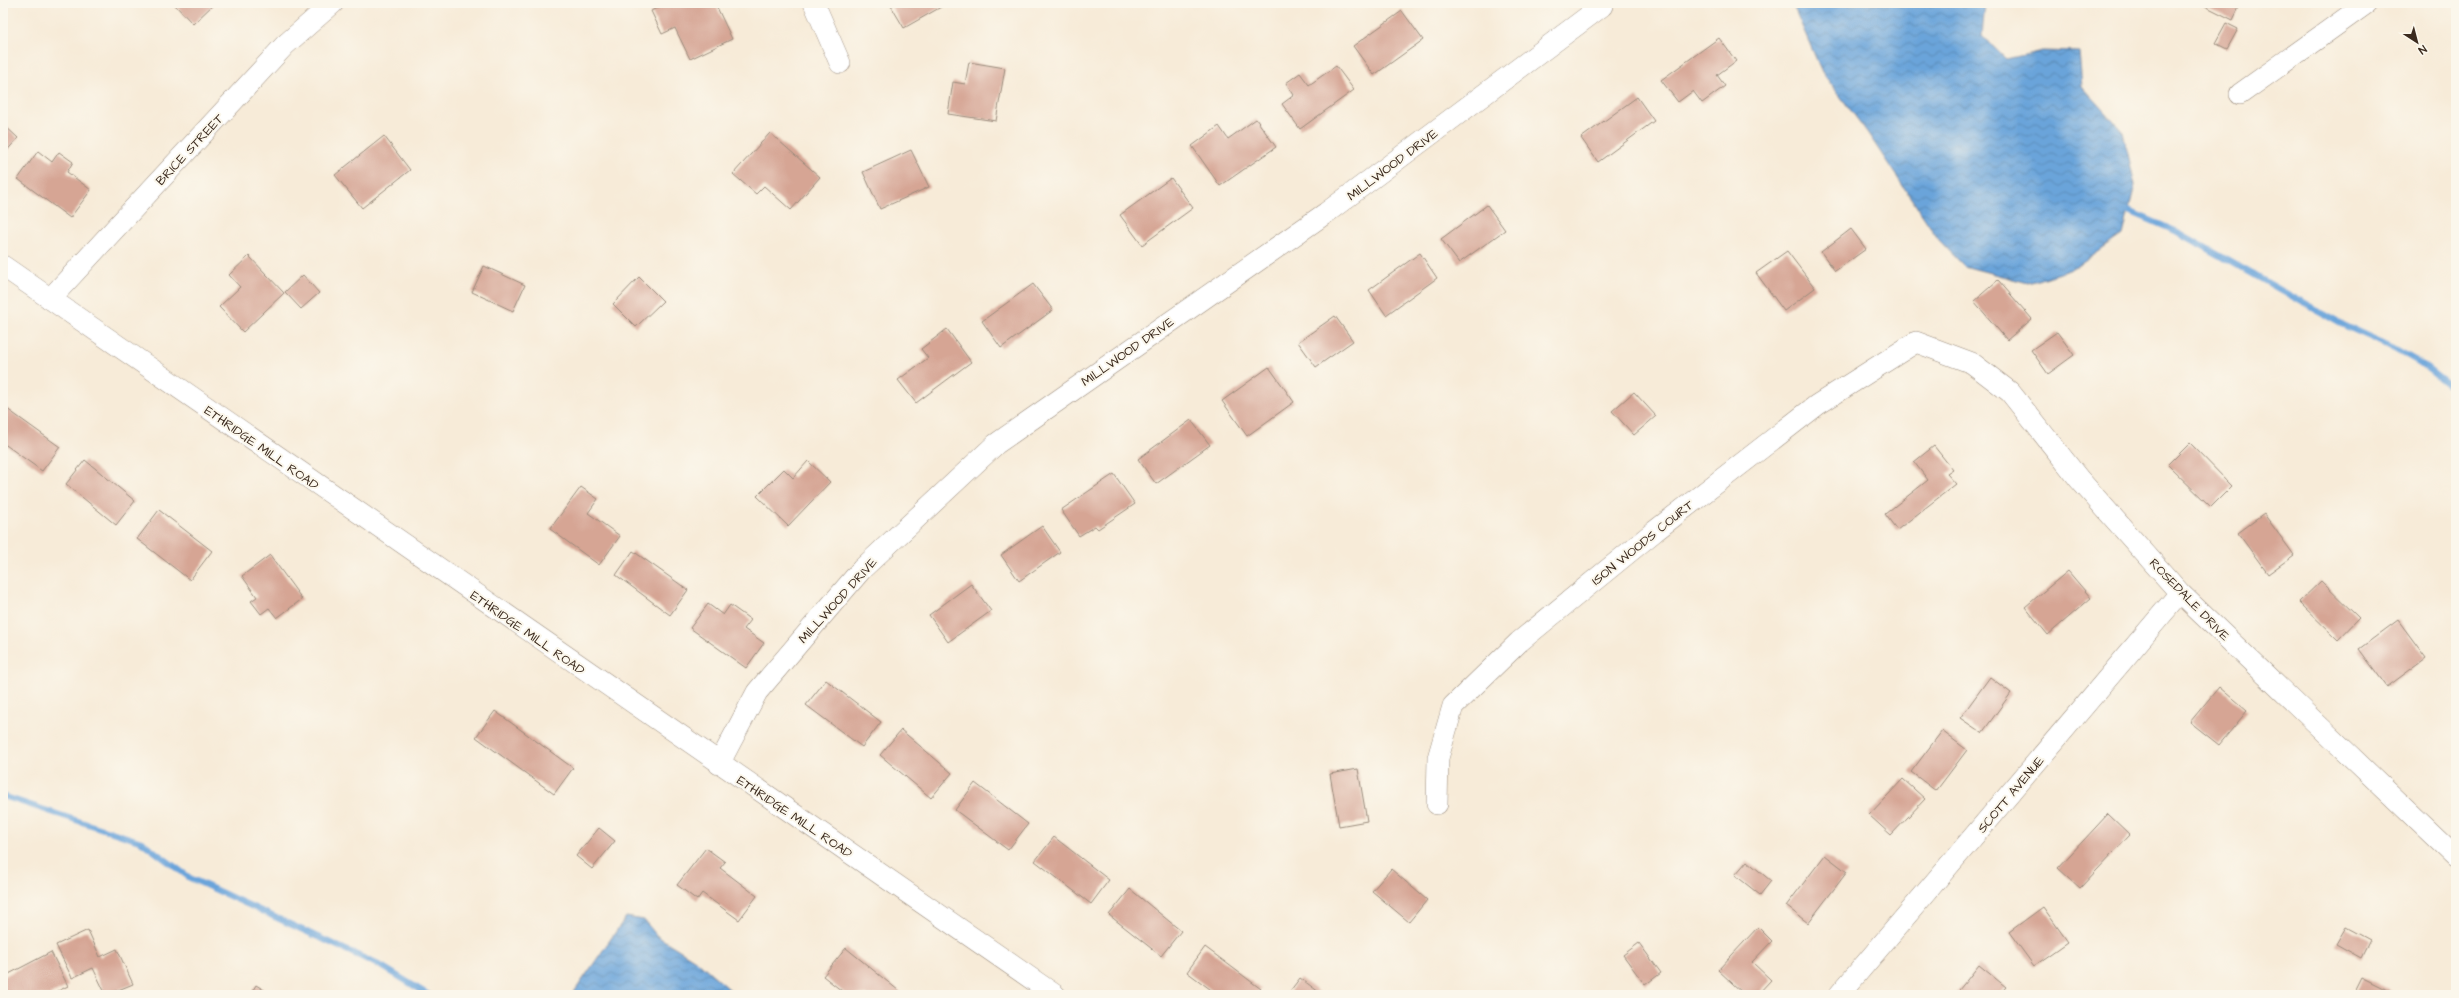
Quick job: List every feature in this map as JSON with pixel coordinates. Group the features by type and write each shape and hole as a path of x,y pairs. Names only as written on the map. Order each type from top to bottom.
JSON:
{"street":[{"name":"BRICE STREET","path":"50,299 285,45 333,3"},
{"path":"814,3 840,63"},
{"path":"2240,94 2367,3"},
{"name":"MILLWOOD DRIVE","path":"719,764 757,692 862,569 996,444 1326,213 1602,6"},
{"name":"ETHRIDGE MILL ROAD","path":"3,266 719,764 1055,995"},
{"name":"ISON WOODS COURT","path":"1437,804 1438,758 1453,706 1519,642 1655,531 1817,405 1916,342 1926,345"},
{"name":"ROSEDALE DRIVE","path":"1926,345 1972,363 2010,392 2079,478 2180,593 2456,857"},
{"name":"SCOTT AVENUE","path":"1839,995 2180,593"}],"water":[{"path":"1792,3 1985,3 1982,36 2006,59 2042,51 2079,52 2082,87 2123,132 2135,185 2123,235 2075,268 2028,283 1964,266 1939,240 1867,132 1822,72"},
{"path":"626,917 644,920 657,936 697,961 736,995 572,995"}],"building":[{"path":"173,3 215,3 193,24"},
{"path":"667,3 715,3 732,39 690,59 675,28 662,34 651,11"},
{"path":"896,3 948,3 904,28 891,6"},
{"path":"2207,3 2241,3 2233,20 2205,6"},
{"path":"1402,11 1423,40 1374,75 1353,46"},
{"path":"2226,23 2238,29 2227,49 2215,43"},
{"path":"1719,38 1736,61 1717,75 1725,86 1702,103 1693,91 1678,102 1661,80"},
{"path":"969,62 1005,68 996,121 948,114 953,82 965,84"},
{"path":"1336,66 1354,90 1300,129 1282,104 1294,95 1286,83 1300,73 1309,85"},
{"path":"1637,97 1654,121 1598,162 1581,138"},
{"path":"1256,119 1276,147 1220,186 1192,146 1219,126 1228,139"},
{"path":"3,124 18,138 3,155"},
{"path":"770,133 820,177 791,210 764,186 756,194 733,174"},
{"path":"384,136 410,170 362,208 335,175"},
{"path":"911,150 929,187 880,209 863,172"},
{"path":"38,151 52,162 59,152 73,162 67,172 91,190 70,218 18,179"},
{"path":"1171,178 1193,208 1142,245 1120,215"},
{"path":"1487,205 1505,230 1459,263 1441,239"},
{"path":"1851,229 1866,249 1835,271 1821,252"},
{"path":"1787,251 1815,288 1784,311 1756,273"},
{"path":"1420,253 1437,278 1386,315 1369,290"},
{"path":"249,256 284,293 243,332 219,307 240,287 229,275"},
{"path":"484,266 525,285 513,311 472,292"},
{"path":"303,275 319,293 301,309 285,292"},
{"path":"639,277 663,301 636,327 613,304"},
{"path":"1998,280 2032,319 2007,340 1974,301"},
{"path":"1033,284 1053,310 1001,348 982,321"},
{"path":"1335,316 1353,341 1316,367 1298,342"},
{"path":"947,329 971,362 916,403 898,380 928,358 921,349"},
{"path":"2057,332 2074,355 2048,374 2031,350"},
{"path":"1269,367 1294,402 1247,436 1222,401"},
{"path":"1634,392 1656,416 1634,435 1612,411"},
{"path":"3,406 60,447 42,471 3,443"},
{"path":"1191,420 1210,445 1156,484 1138,459"},
{"path":"2190,443 2232,486 2211,507 2168,465"},
{"path":"1934,446 1953,470 1947,474 1956,484 1897,530 1885,514 1928,480 1914,462"},
{"path":"85,460 135,501 116,525 66,484"},
{"path":"808,461 830,482 788,526 757,496 784,469 793,478"},
{"path":"1114,474 1135,504 1098,529 1095,526 1079,536 1061,510"},
{"path":"581,487 598,499 588,513 620,536 599,565 550,529"},
{"path":"159,510 212,551 190,580 137,539"},
{"path":"2264,514 2294,555 2268,574 2238,533"},
{"path":"1042,526 1060,552 1019,581 1001,555"},
{"path":"633,551 688,590 670,615 616,575"},
{"path":"270,555 302,599 277,618 269,608 261,614 251,601 257,597 242,576"},
{"path":"2068,571 2091,598 2048,635 2025,607"},
{"path":"2321,581 2359,618 2338,640 2299,602"},
{"path":"971,584 991,611 948,642 929,615"},
{"path":"708,604 723,615 730,605 751,620 744,629 764,643 746,668 690,628"},
{"path":"2398,620 2426,658 2387,687 2359,649"},
{"path":"1990,677 2011,693 1982,733 1960,718"},
{"path":"826,680 881,722 862,747 806,705"},
{"path":"2219,687 2247,711 2219,745 2190,722"},
{"path":"495,711 573,768 554,794 476,737"},
{"path":"901,730 952,773 931,798 880,755"},
{"path":"1942,731 1967,750 1936,791 1911,772"},
{"path":"1358,769 1367,821 1339,826 1330,774"},
{"path":"1903,779 1925,799 1891,835 1869,815"},
{"path":"975,783 1028,824 1008,850 955,810"},
{"path":"2108,814 2130,835 2080,888 2058,868"},
{"path":"599,828 615,841 592,869 576,856"},
{"path":"1054,837 1109,880 1091,904 1035,861"},
{"path":"706,848 725,862 720,868 757,896 739,920 702,893 697,900 677,885"},
{"path":"1825,855 1847,872 1808,923 1786,906"},
{"path":"1747,861 1771,881 1760,895 1735,875"},
{"path":"1391,869 1427,900 1409,922 1372,891"},
{"path":"1130,889 1181,931 1161,956 1109,915"},
{"path":"2043,907 2068,942 2034,966 2009,932"},
{"path":"1758,927 1772,941 1752,962 1771,980 1757,995 1745,995 1718,970"},
{"path":"2346,927 2370,940 2361,958 2336,944"},
{"path":"88,930 100,957 117,949 133,984 106,995 93,968 72,978 56,945"},
{"path":"1639,943 1661,973 1645,985 1623,955"},
{"path":"1205,947 1261,989 1256,995 1218,995 1187,972"},
{"path":"846,948 904,995 847,995 823,976"},
{"path":"51,952 68,986 50,995 3,995 3,977"},
{"path":"1979,965 2006,987 1999,995 1955,995"},
{"path":"2362,977 2398,995 2353,995"},
{"path":"1300,978 1323,995 1287,995"},
{"path":"256,985 272,995 250,995"}],"waterway":[{"path":"2129,211 2180,233 2339,323 2394,348 2420,363 2456,391"},
{"path":"3,796 142,842 190,878 383,967 429,995"}]}
